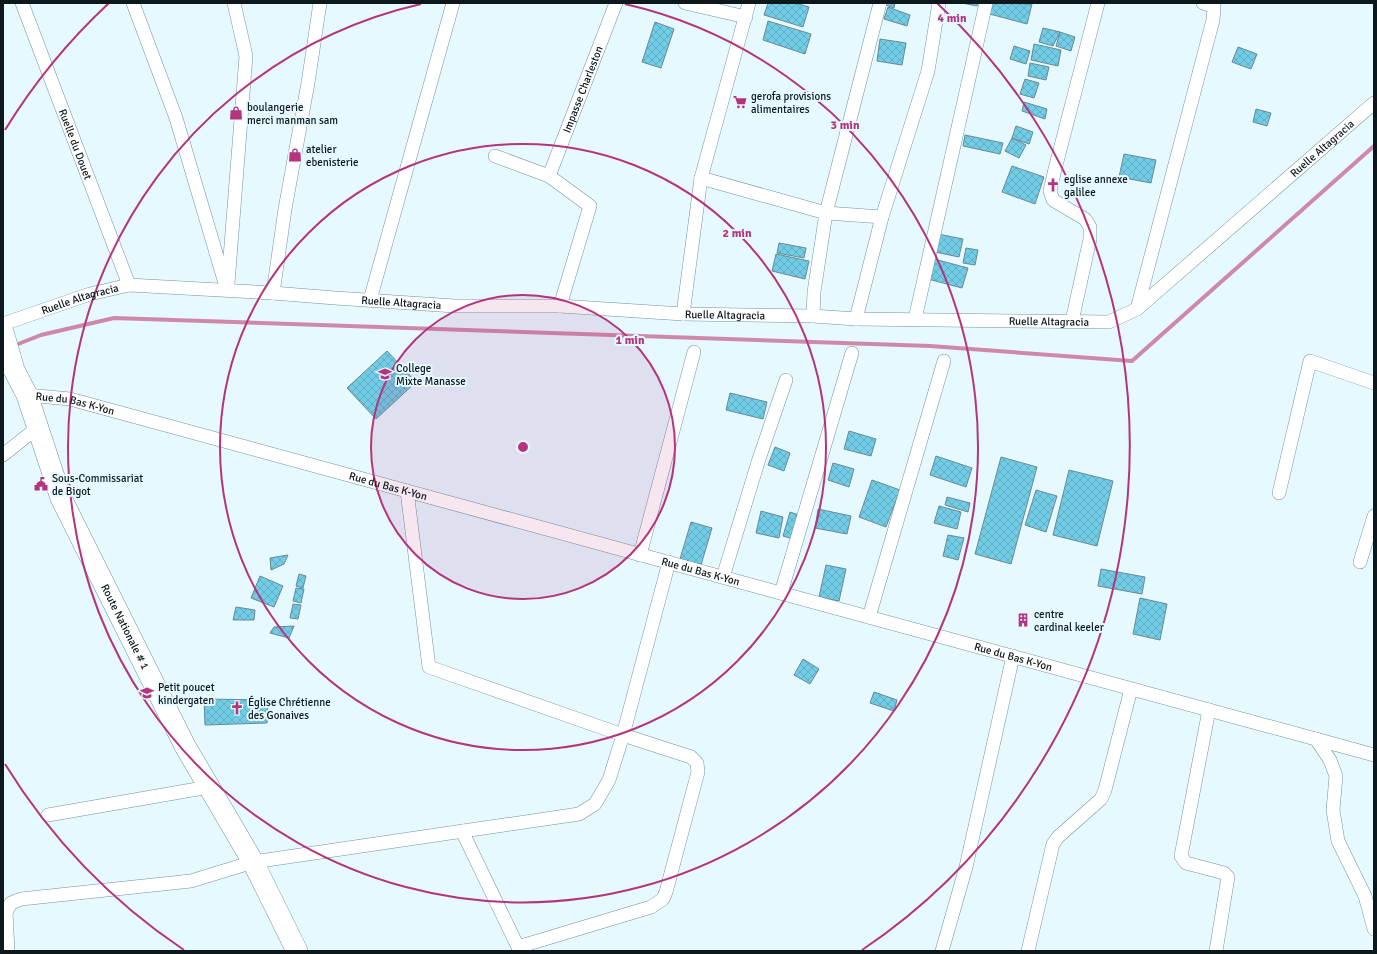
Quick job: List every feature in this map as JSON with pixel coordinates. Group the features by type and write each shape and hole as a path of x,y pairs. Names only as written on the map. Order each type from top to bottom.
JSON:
{"main road":[{"name":"Route Nationale # 1","path":"4,332 14,370 27,395 61,498 185,746 253,862 297,951"}],"street":[{"name":"Ruelle du Douet","path":"22,3 129,285"},
{"path":"133,3 176,118 227,290"},
{"path":"227,290 246,56 234,3"},
{"path":"274,293 285,209 320,3"},
{"path":"370,300 452,3"},
{"name":"Impasse Charleston","path":"549,176 616,3"},
{"path":"685,3 746,17"},
{"path":"683,314 701,178 749,3"},
{"path":"813,316 814,292 826,213 880,3"},
{"path":"856,318 882,217 928,71 939,3"},
{"path":"914,319 986,3"},
{"path":"1072,321 1090,239 1090,227 1085,219 1052,200 1050,192 1098,3"},
{"path":"1137,309 1213,20 1211,4"},
{"name":"Ruelle Altagracia","path":"4,332 90,294 129,285 274,293 455,306 560,306 683,314 1109,322 1137,309 1374,103"},
{"path":"495,156 549,176 590,206 560,306"},
{"path":"701,178 826,213 882,217"},
{"path":"640,555 694,352"},
{"path":"781,593 852,353"},
{"path":"869,617 944,361"},
{"path":"1279,493 1310,362 1374,383"},
{"path":"723,577 759,459 786,380"},
{"name":"Rue du Bas K-Yon","path":"27,395 70,399 1374,755"},
{"path":"3,455 37,428"},
{"path":"407,491 429,667 623,735 691,757 697,763 698,772 666,892 662,899 651,907 518,949 462,831"},
{"path":"1360,562 1374,516"},
{"path":"8,951 6,912 11,903 21,899 191,881 253,862 579,814 595,804 609,780 623,735 669,562"},
{"path":"942,951 966,867 1013,656"},
{"path":"1028,951 1053,844 1058,837 1101,799 1105,790 1131,689"},
{"path":"1209,710 1181,856 1186,863 1224,873 1228,877 1216,951"},
{"path":"1316,739 1330,760 1336,776 1333,810 1338,841 1365,896 1374,929"},
{"path":"48,816 209,787"}],"building":[{"path":"768,3 795,3 809,7 803,27 764,15"},
{"path":"895,3 894,8 883,4"},
{"path":"962,3 978,3 977,6"},
{"path":"989,3 1032,4 1027,24 986,13"},
{"path":"888,7 910,15 907,26 884,19"},
{"path":"768,21 811,34 805,54 763,40"},
{"path":"655,22 674,29 661,68 642,62"},
{"path":"1043,28 1060,32 1053,46 1039,42"},
{"path":"1060,32 1075,37 1071,51 1056,46"},
{"path":"880,39 906,43 902,65 877,61"},
{"path":"1034,44 1061,50 1058,66 1031,60"},
{"path":"1014,46 1030,51 1026,64 1010,59"},
{"path":"1238,47 1257,54 1251,69 1232,62"},
{"path":"1030,63 1049,67 1046,80 1028,76"},
{"path":"1025,79 1039,83 1034,98 1020,94"},
{"path":"1024,102 1047,109 1045,119 1022,111"},
{"path":"1256,109 1271,113 1267,126 1253,122"},
{"path":"1016,126 1033,132 1029,144 1012,138"},
{"path":"965,135 1003,143 1000,154 963,146"},
{"path":"1012,138 1026,145 1019,158 1005,151"},
{"path":"1124,154 1156,160 1151,183 1119,177"},
{"path":"1012,166 1044,177 1035,204 1002,192"},
{"path":"938,234 963,239 959,257 935,252"},
{"path":"779,243 806,248 804,258 777,253"},
{"path":"966,248 978,250 975,265 963,263"},
{"path":"776,254 809,261 805,279 772,271"},
{"path":"934,259 968,268 962,288 928,279"},
{"name":"College Mixte Manasse","path":"387,351 416,382 376,419 347,388"},
{"path":"730,393 767,402 763,419 726,410"},
{"path":"849,431 876,439 871,456 844,449"},
{"path":"775,447 790,453 784,471 768,465"},
{"path":"936,456 972,468 966,487 930,475"},
{"path":"1001,457 1037,467 1011,564 975,554"},
{"path":"833,463 854,469 849,487 828,480"},
{"path":"1069,470 1113,481 1097,546 1053,535"},
{"path":"872,480 900,490 886,527 859,517"},
{"path":"1036,490 1057,496 1046,532 1025,525"},
{"path":"947,497 970,503 968,512 945,505"},
{"path":"939,506 961,512 957,529 934,523"},
{"path":"818,509 851,516 847,534 815,528"},
{"path":"761,511 783,517 779,538 756,533"},
{"path":"790,512 799,515 793,539 783,536"},
{"path":"691,522 712,528 701,565 680,559"},
{"path":"948,535 964,538 958,560 943,556"},
{"path":"288,555 284,564 271,570 270,558"},
{"path":"826,565 846,569 839,601 819,597"},
{"path":"1101,569 1145,577 1142,594 1098,586"},
{"path":"299,574 306,576 303,588 296,586"},
{"path":"260,576 283,586 274,607 251,598"},
{"path":"296,588 304,589 301,603 293,601"},
{"path":"1140,598 1167,604 1160,640 1133,634"},
{"path":"293,604 301,605 298,619 290,618"},
{"path":"236,607 255,610 254,620 233,620"},
{"name":"centre cardinal keeler","path":"1024,615 1028,621 1023,624 1019,619"},
{"path":"294,626 289,638 270,633 274,627"},
{"path":"803,659 819,669 810,684 794,675"},
{"path":"874,692 897,700 894,711 870,703"},
{"path":"204,699 268,700 267,723 205,725"}],"waterway":[{"path":"13,346 41,335 114,318 930,346 1132,361 1374,146"}],"place":[{"name":"gerofa provisions alimentaires","path":"740,102"},
{"name":"boulangerie merci manman sam","path":"236,113"},
{"name":"atelier ebenisterie","path":"295,155"},
{"name":"eglise annexe galilee","path":"1053,185"},
{"name":"College Mixte Manasse","path":"385,374"},
{"name":"Sous-Commissariat de Bigot","path":"41,484"},
{"name":"centre cardinal keeler","path":"1023,620"},
{"name":"Petit poucet kindergaten","path":"147,693"},
{"name":"Église Chrétienne des Gonaives","path":"237,708"}]}
